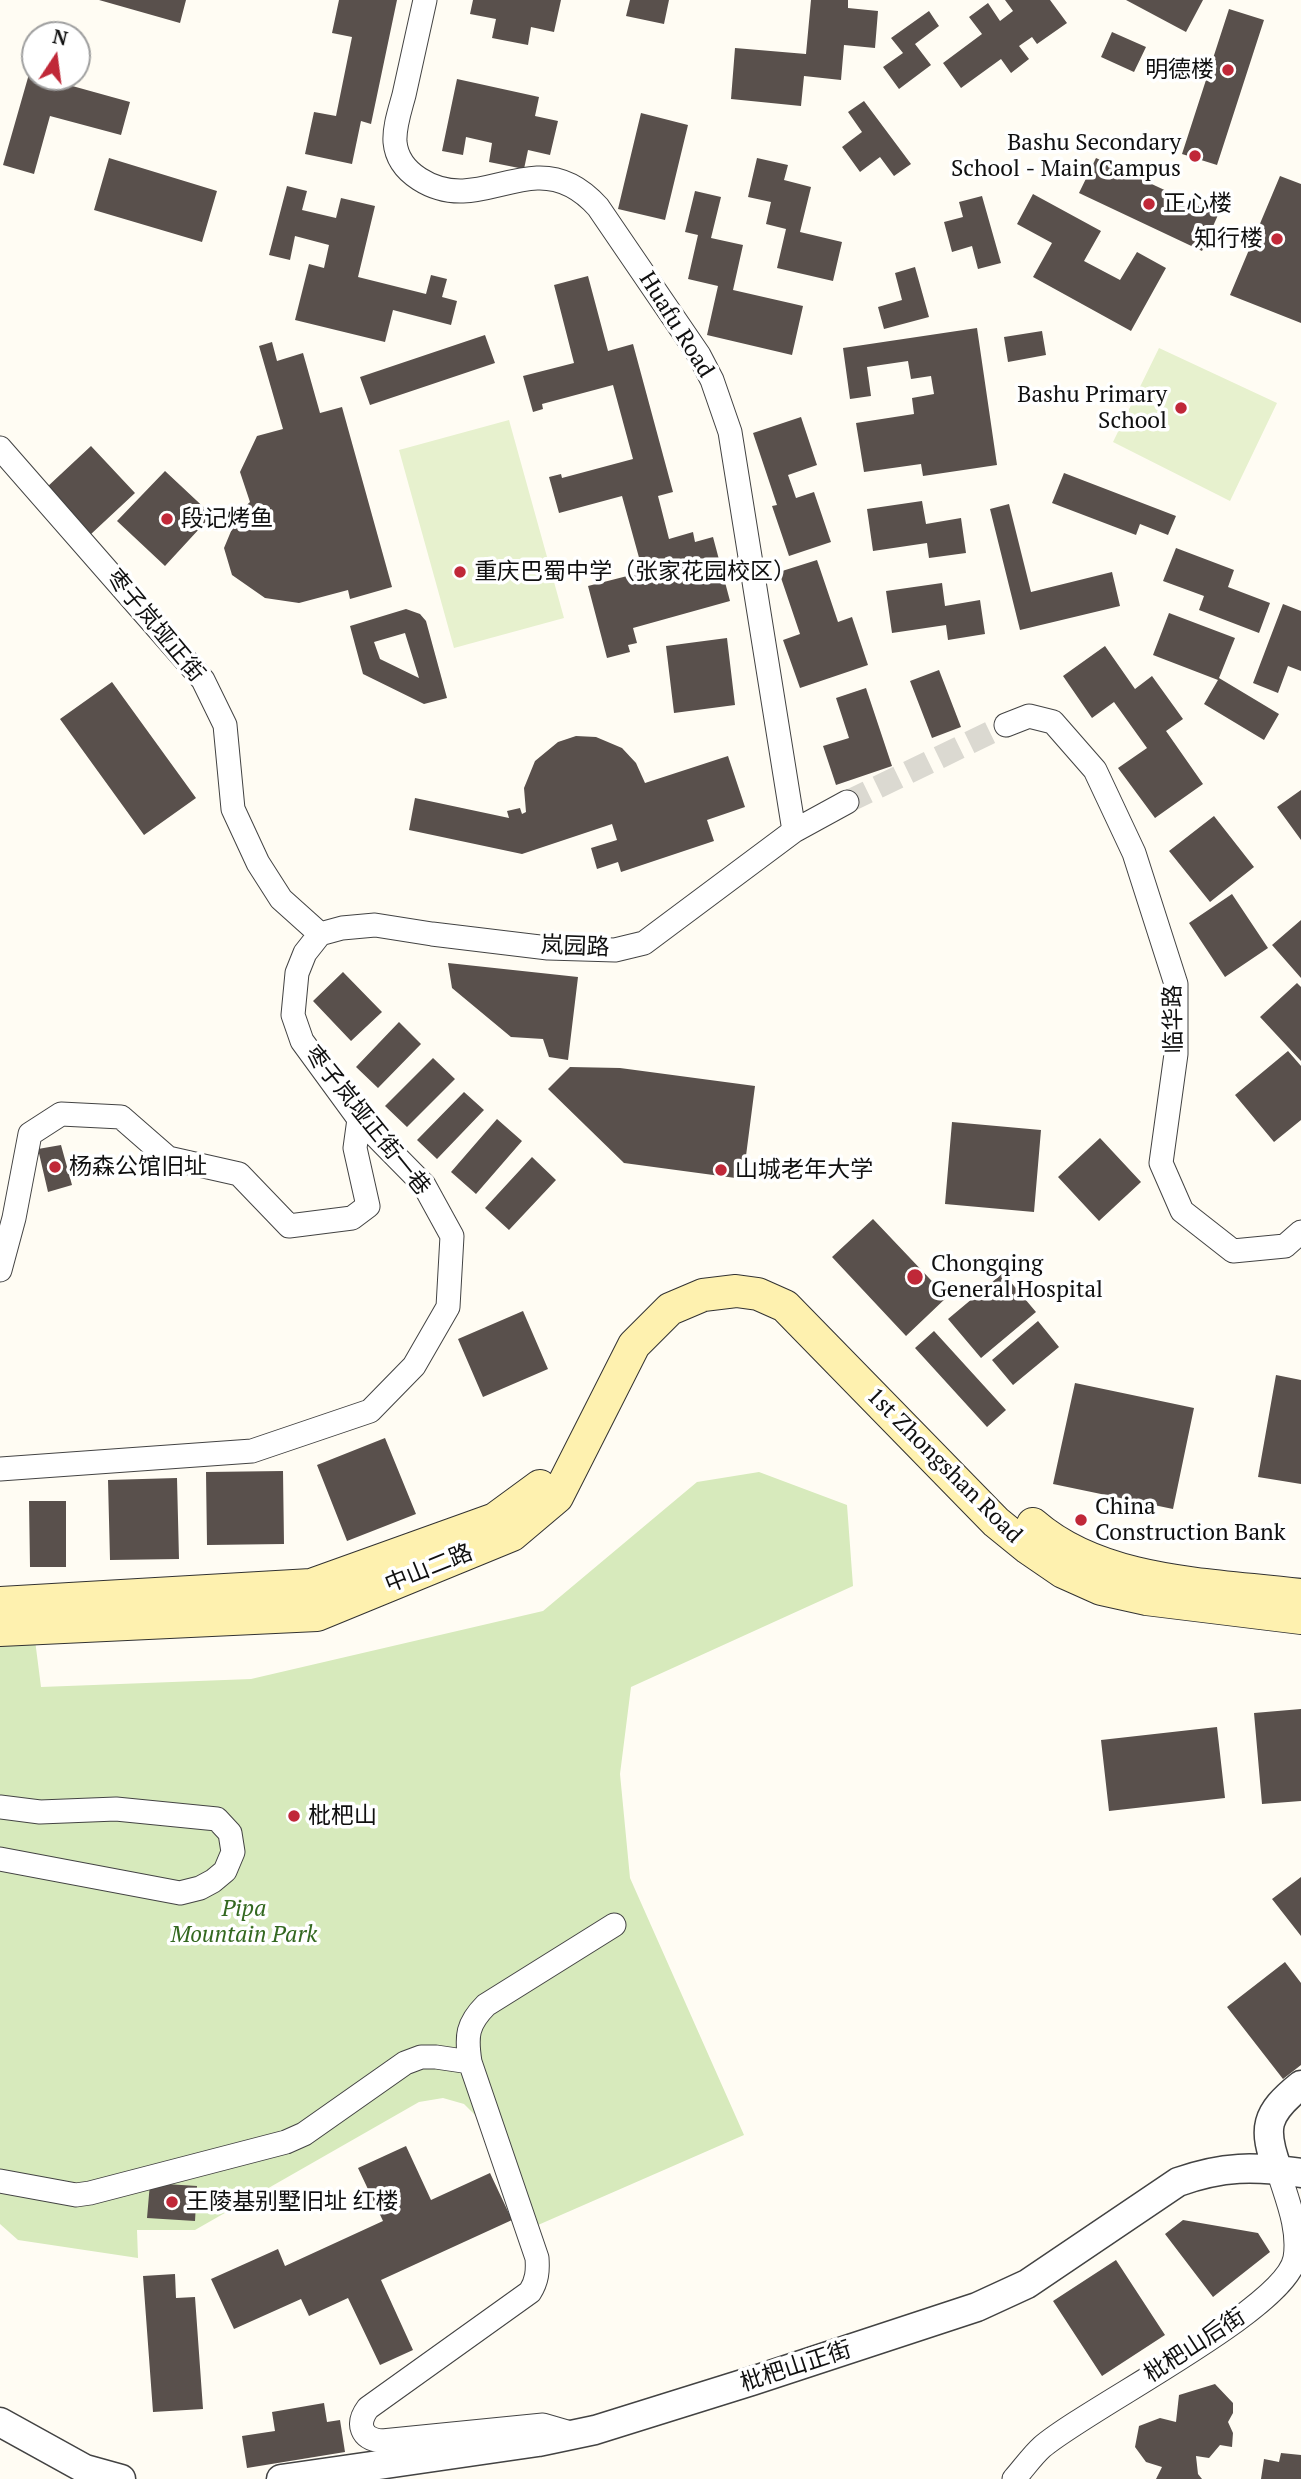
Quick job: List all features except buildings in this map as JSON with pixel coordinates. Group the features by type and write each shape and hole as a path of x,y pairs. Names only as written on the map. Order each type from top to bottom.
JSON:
{"main road":[{"name":"中山二路","path":"0,1603 311,1585 495,1519 539,1488 591,1386 634,1320 674,1287 709,1275 738,1282"},
{"name":"1st Zhongshan Road","path":"738,1282 764,1276 787,1287 1010,1505 1067,1549 1109,1567 1150,1576 1301,1595"},
{"name":"1st Zhongshan Road","path":"738,1282 785,1306 996,1522 1063,1572 1101,1589 1146,1599 1301,1618"},
{"name":"中山二路","path":"0,1630 317,1615 512,1535 557,1497 634,1345 670,1309 738,1282"}],"street":[{"name":"Huafu Road","path":"425,0 396,128 397,153 403,163 413,176 446,190 463,191 537,178 564,182 576,187 598,207 699,355 712,380 730,432 793,831"},
{"name":"枣子岚垭正街","path":"0,448 203,680 225,725 233,809 258,863 281,899 320,934"},
{"name":"临华路","path":"1006,725 1029,716 1053,722 1095,769 1135,853 1176,984 1176,1054 1161,1163 1182,1211 1233,1251 1285,1246 1301,1232"},
{"name":"岚园路","path":"320,934 342,928 375,925 548,948 629,948 644,943 793,831 847,802"},
{"name":"枣子岚垭正街一巷","path":"0,1469 252,1451 370,1411 414,1366 448,1307 452,1236 424,1185 359,1119 302,1041 293,1015 297,973 305,953 320,934"},
{"path":"0,1270 14,1218 30,1134 61,1114 121,1117 168,1158 239,1174 289,1226 352,1217 368,1206 355,1148 359,1119"},
{"path":"0,1807 40,1812 116,1809 217,1819 230,1833 233,1852 225,1871 213,1881 200,1888 180,1892 0,1859"},
{"path":"574,2434 543,2425 373,2441 362,2432 360,2424 368,2408 530,2292 537,2276 537,2258 471,2062 468,2032 475,2016 486,2005 614,1925"},
{"path":"0,2182 76,2195 90,2193 286,2142 304,2134 392,2070 421,2057 471,2062"},
{"path":"1289,2171 1268,2144 1269,2125 1278,2107 1301,2085"},
{"name":"枇杷山正街","path":"281,2479 538,2442 595,2430 977,2307 1027,2284 1178,2182 1205,2172 1230,2168 1289,2171"},
{"name":"枇杷山后街","path":"1014,2479 1041,2448 1245,2315 1277,2288 1295,2259 1289,2171"},
{"path":"0,2422 85,2469 121,2479"}],"green space":[{"path":"1159,348 1277,403 1230,501 1113,442"},
{"path":"509,420 564,618 454,648 399,450"},
{"name":"Pipa Mountain Park","path":"759,1472 847,1505 853,1586 631,1687 620,1774 630,1878 744,2135 522,2232 482,2122 464,2104 443,2098 419,2102 195,2230 137,2230 138,2258 18,2240 0,2224 0,1642 35,1640 41,1687 251,1679 543,1611 697,1482"}],"tunnel":[{"path":"847,802 1006,725"}],"place":[{"name":"明德楼","path":"1228,70"},
{"name":"Bashu Secondary School - Main Campus","path":"1195,156"},
{"name":"正心楼","path":"1149,204"},
{"name":"知行楼","path":"1277,239"},
{"name":"Bashu Primary School","path":"1181,408"},
{"name":"段记烤鱼","path":"167,519"},
{"name":"重庆巴蜀中学（张家花园校区）","path":"460,572"},
{"name":"杨森公馆旧址","path":"55,1167"},
{"name":"山城老年大学","path":"721,1170"},
{"name":"Chongqing General Hospital","path":"915,1277"},
{"name":"China Construction Bank","path":"1081,1520"},
{"name":"枇杷山","path":"294,1816"},
{"name":"王陵基别墅旧址 红楼","path":"172,2202"}]}
